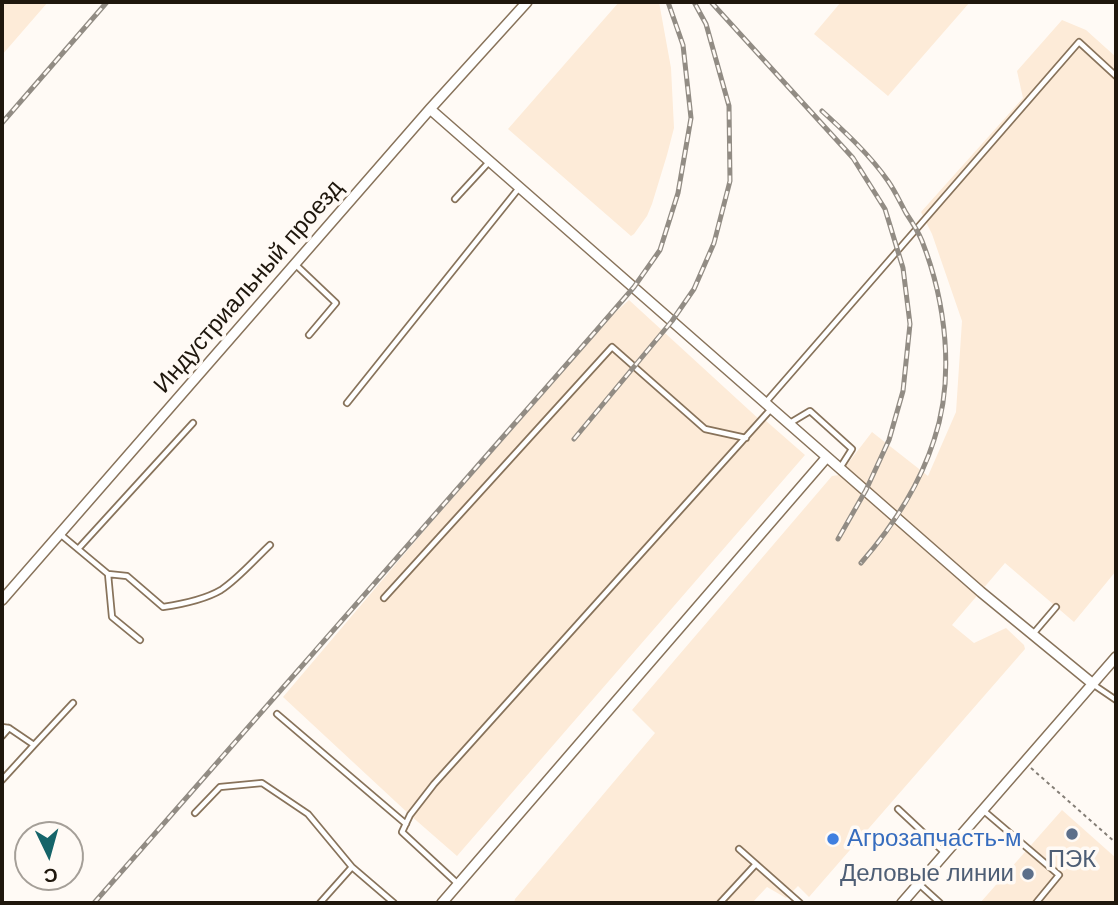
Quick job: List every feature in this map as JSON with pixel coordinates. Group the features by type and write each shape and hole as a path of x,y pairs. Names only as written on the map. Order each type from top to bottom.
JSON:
{"street":[{"name":"Индустриальный проезд","path":"2,600 430,109 527,2"},
{"path":"430,109 981,592 1093,684"},
{"path":"442,903 827,457"},
{"path":"902,903 1116,657"}],"lane":[{"path":"458,884 402,832 433,784 746,438 769,406 1079,42 1116,76"},
{"path":"455,200 490,162"},
{"path":"347,403 520,188"},
{"path":"295,264 336,303 309,335"},
{"path":"384,598 612,347 705,429 746,438"},
{"path":"790,424 810,411 852,449 840,468"},
{"path":"78,549 193,423"},
{"path":"60,533 108,574 127,576 163,607 183,604 218,592 270,545"},
{"path":"108,574 112,617 140,640"},
{"path":"1032,635 1056,607"},
{"path":"1093,684 1116,700"},
{"path":"2,780 73,703"},
{"path":"277,713 406,824"},
{"path":"2,727 9,728 34,745"},
{"path":"2,736 9,728"},
{"path":"195,813 220,787 262,783 308,814 352,867 394,903"},
{"path":"898,809 945,853"},
{"path":"983,810 1059,875 1036,903"},
{"path":"739,849 800,903"},
{"path":"720,903 756,864"},
{"path":"320,903 352,867"},
{"path":"918,884 940,903"}],"path":[{"path":"1025,762 1116,843"}],"shaded area":[{"path":"2,2 48,2 2,55"},
{"path":"619,2 659,2 671,68 674,128 652,204 647,216 631,236 508,129"},
{"path":"841,2 970,2 888,96 814,34"},
{"path":"1062,20 1086,30 1116,57 1116,571 1074,622 1005,563 952,625 974,643 1006,628 1025,649 809,897 798,886 786,898 767,887 752,903 514,903 655,733 632,710 832,476 839,475 872,432 928,476 956,412 962,321 932,234 921,212 1023,98 1017,71"},
{"path":"629,300 761,421 765,420 805,455 457,856 283,697 609,318"},
{"path":"1062,810 1116,858 1116,903 980,903"}],"railway":[{"path":"2,123 107,2"},
{"path":"94,903 595,332 634,287 660,250 678,193 691,118 683,45 668,2"},
{"path":"574,439 672,321 694,289 714,243 730,181 729,106 706,24 694,2"},
{"path":"711,2 853,158 885,209 903,268 910,324 903,391 889,440 866,490 838,539"},
{"path":"822,111 881,171 917,230 937,289 945,340 944,391 928,457 904,505 861,563"}],"place":[{"name":"ПЭК","path":"1072,834"},
{"name":"Агрозапчасть-м","path":"833,839"},
{"name":"Деловые линии","path":"1028,874"}]}
